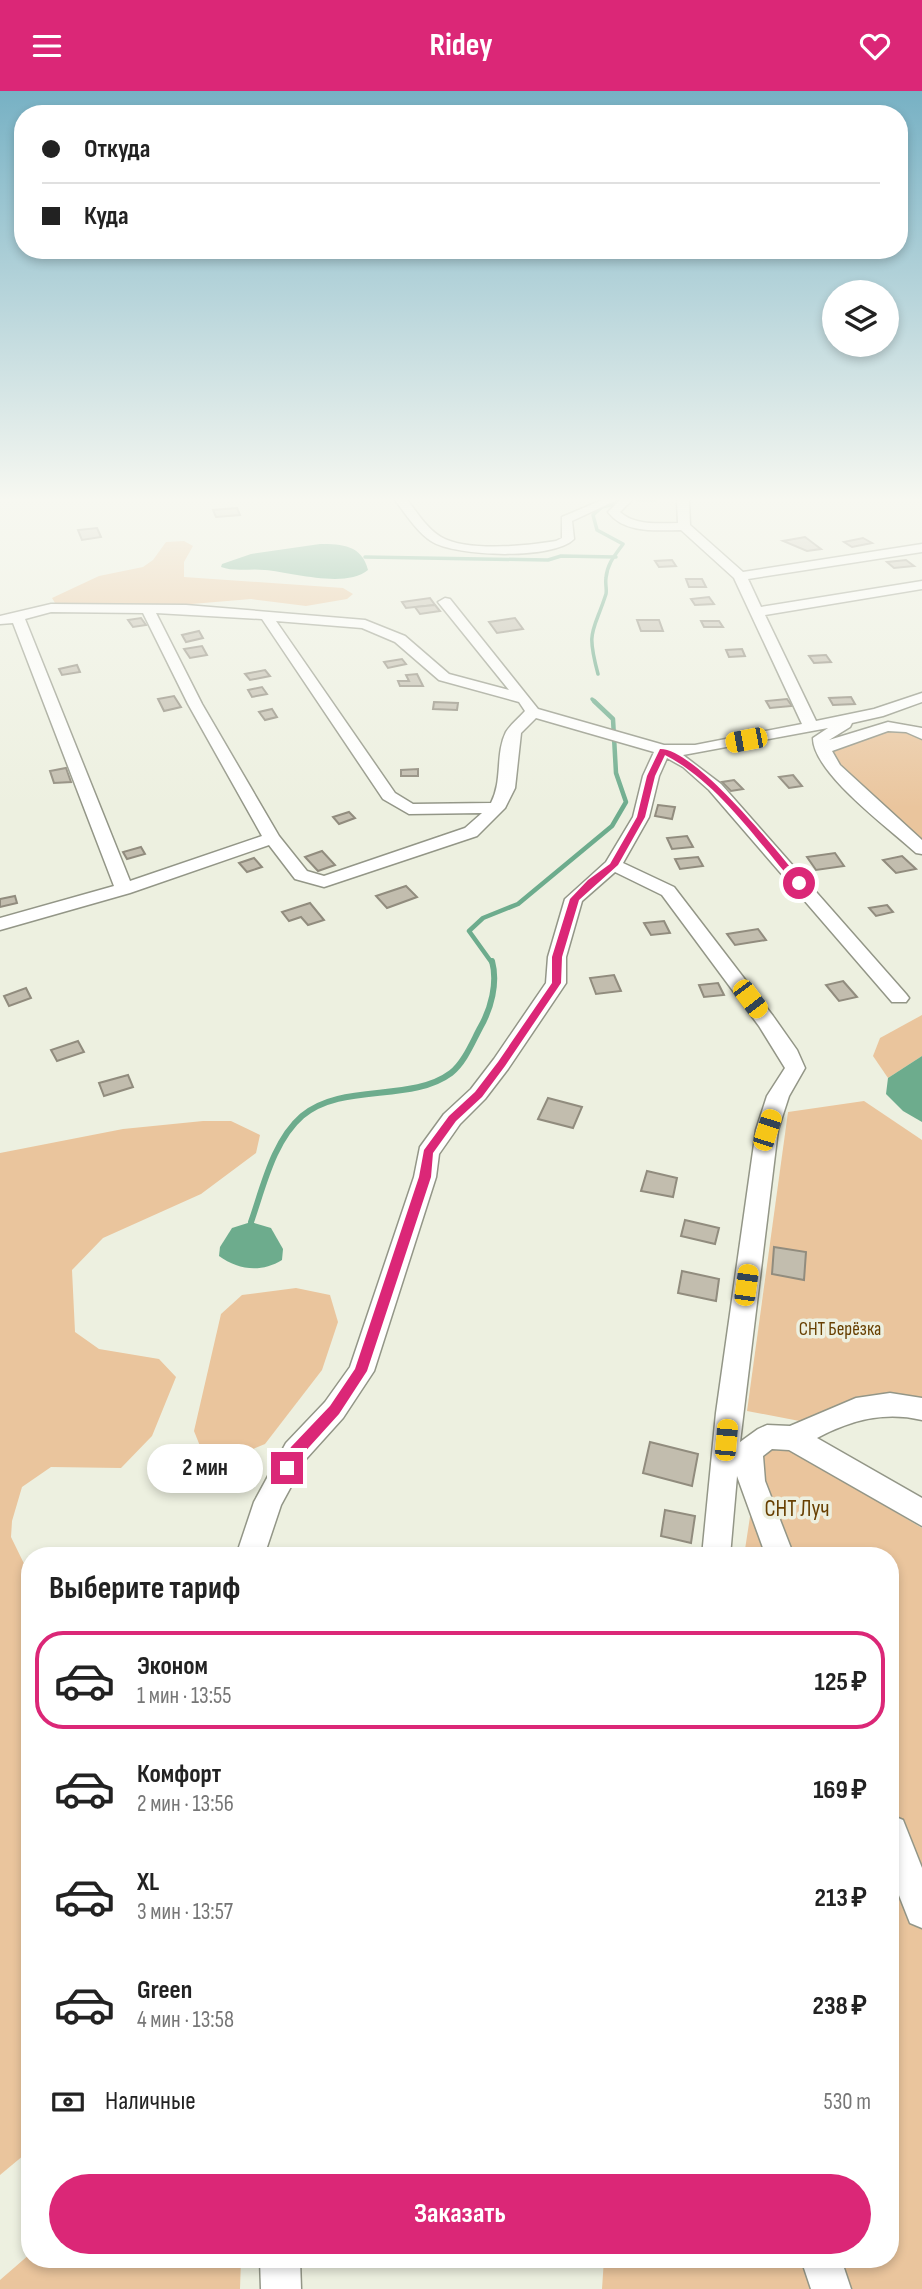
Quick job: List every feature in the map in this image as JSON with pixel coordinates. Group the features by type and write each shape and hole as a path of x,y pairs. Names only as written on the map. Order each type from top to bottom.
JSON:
{"street":[{"path":"445,603 528,706"},
{"path":"753,603 811,726"},
{"path":"758,612 817,603"},
{"path":"18,619 29,611 51,608 148,609 365,624 400,639 444,677 663,750 689,764 715,787 899,998"},
{"path":"148,609 195,704 272,838 301,875 324,882 471,832 497,809 507,788 510,744 528,706"},
{"path":"267,617 389,796 409,809 497,809"},
{"path":"0,620 18,619"},
{"path":"18,619 124,889"},
{"path":"663,750 695,750 894,709 922,697"},
{"path":"894,709 918,721"},
{"path":"843,719 845,725 821,738 823,750 833,768 922,849"},
{"path":"823,750 866,731 893,725 910,726 922,734"},
{"path":"253,1547 268,1502 296,1451 334,1410 361,1371 425,1177 428,1153 452,1119 478,1094 501,1064 556,983 557,957 574,899 591,881 613,865 641,817 651,776 663,750"},
{"path":"0,924 124,889 272,838"},
{"path":"613,865 668,891 766,1021 790,1055 795,1068 778,1096 767,1130 729,1413 717,1547"},
{"path":"793,1438 815,1424 875,1405 899,1402 922,1409"},
{"path":"777,1547 751,1481 749,1451 767,1437 793,1438 922,1513"},
{"path":"899,1852 922,1911"},
{"path":"280,2268 281,2289"},
{"path":"824,2268 831,2289"}],"green space":[{"path":"55,603 209,603 168,606"},
{"path":"279,603 326,603 306,606"},
{"path":"902,724 922,734 922,849 823,750"},
{"path":"922,1015 922,1056 888,1078 873,1056 880,1038"},
{"name":"СНТ Берёзка","path":"864,1101 922,1140 922,1409 815,1424 747,1411 788,1112"},
{"path":"231,1121 260,1135 256,1153 201,1194 103,1238 72,1270 75,1332 99,1349 159,1359 176,1377 152,1436 121,1468 51,1467 22,1487 12,1521 11,1537 21,1558 21,2158 0,2175 0,1153 123,1129"},
{"path":"296,1288 330,1295 338,1322 322,1370 265,1444 224,1461 202,1451 194,1431 221,1314 242,1295"},
{"name":"СНТ Луч","path":"771,1449 790,1449 922,1528 922,2289 602,2289 603,2268 899,2268 899,1547 745,1547 759,1458"},
{"path":"21,2262 21,2268 241,2268 240,2289 0,2289 0,2280"}],"shaded area":[{"path":"922,1056 922,1122 903,1111 886,1094 888,1078"},
{"path":"251,1222 271,1228 283,1249 282,1260 266,1267 250,1268 226,1261 219,1256 220,1247 232,1228"}],"building":[{"path":"402,603 433,603 435,605 406,608"},
{"path":"693,603 714,604 695,605"},
{"path":"435,605 440,611 420,614 415,607"},
{"path":"141,618 146,625 133,627 128,620"},
{"path":"515,618 523,629 497,633 489,622"},
{"path":"637,620 659,620 663,631 641,631"},
{"path":"701,621 719,621 723,627 704,627"},
{"path":"199,631 203,638 186,642 182,635"},
{"path":"202,646 207,655 190,658 184,649"},
{"path":"742,649 745,656 729,657 726,650"},
{"path":"826,655 831,662 814,663 809,656"},
{"path":"402,659 406,664 388,668 384,662"},
{"path":"77,665 80,672 62,675 59,669"},
{"path":"265,670 270,676 250,680 245,674"},
{"path":"417,674 423,686 400,686 398,681 409,681 406,675"},
{"path":"262,687 267,694 252,697 248,690"},
{"path":"174,696 181,707 164,711 158,699"},
{"path":"851,697 855,704 833,705 829,698"},
{"path":"787,699 792,706 770,708 766,701"},
{"path":"434,702 458,703 457,710 433,709"},
{"path":"272,709 277,717 265,720 259,712"},
{"path":"66,768 71,782 54,783 50,771"},
{"path":"418,769 418,776 401,776 401,770"},
{"path":"793,775 802,786 789,788 779,777"},
{"path":"734,780 743,789 731,791 722,782"},
{"path":"658,805 675,807 672,819 655,816"},
{"path":"349,812 355,818 339,824 333,817"},
{"path":"687,836 693,847 672,849 667,838"},
{"path":"141,847 145,854 127,859 123,852"},
{"path":"322,851 335,865 318,871 305,857"},
{"path":"835,853 844,866 816,870 807,857"},
{"path":"902,856 916,869 896,873 883,860"},
{"path":"698,857 703,866 680,869 675,859"},
{"path":"254,858 262,867 247,872 239,863"},
{"path":"406,886 417,897 387,908 376,896"},
{"path":"15,896 17,903 0,907 0,899"},
{"path":"310,903 324,920 308,925 301,917 289,921 282,912"},
{"path":"887,905 893,912 876,916 869,908"},
{"path":"664,921 670,933 651,935 644,923"},
{"path":"758,929 766,940 735,945 727,934"},
{"path":"614,975 621,991 596,994 590,978"},
{"path":"843,981 857,997 839,1001 826,985"},
{"path":"718,983 724,995 704,997 699,985"},
{"path":"26,988 31,998 9,1006 4,996"},
{"path":"78,1041 84,1052 57,1061 51,1050"},
{"path":"128,1075 133,1087 104,1096 99,1083"},
{"path":"548,1098 582,1107 573,1128 538,1119"},
{"path":"647,1171 677,1178 673,1197 641,1191"},
{"path":"685,1220 719,1228 715,1244 681,1236"},
{"path":"774,1247 806,1252 804,1280 772,1274"},
{"path":"682,1271 719,1279 716,1301 678,1293"},
{"path":"650,1442 698,1454 692,1486 643,1473"},
{"path":"665,1510 695,1516 691,1543 661,1536"}],"waterway":[{"path":"598,674 592,639 603,603"},
{"path":"492,963 469,931 483,918 518,904 612,826 626,802 616,773 613,719 594,701"},
{"path":"251,1222 276,1152 283,1138 302,1116 337,1099 416,1088 435,1082 456,1069 471,1046 490,1004 494,987 492,961"}],"route":[{"path":"287,1468 296,1451 334,1410 361,1371 398,1265 425,1177 428,1153 452,1119 478,1094 501,1064 556,983 557,957 574,899 591,881 613,865 641,817 651,776 663,750 689,764 715,787 799,883"}]}
